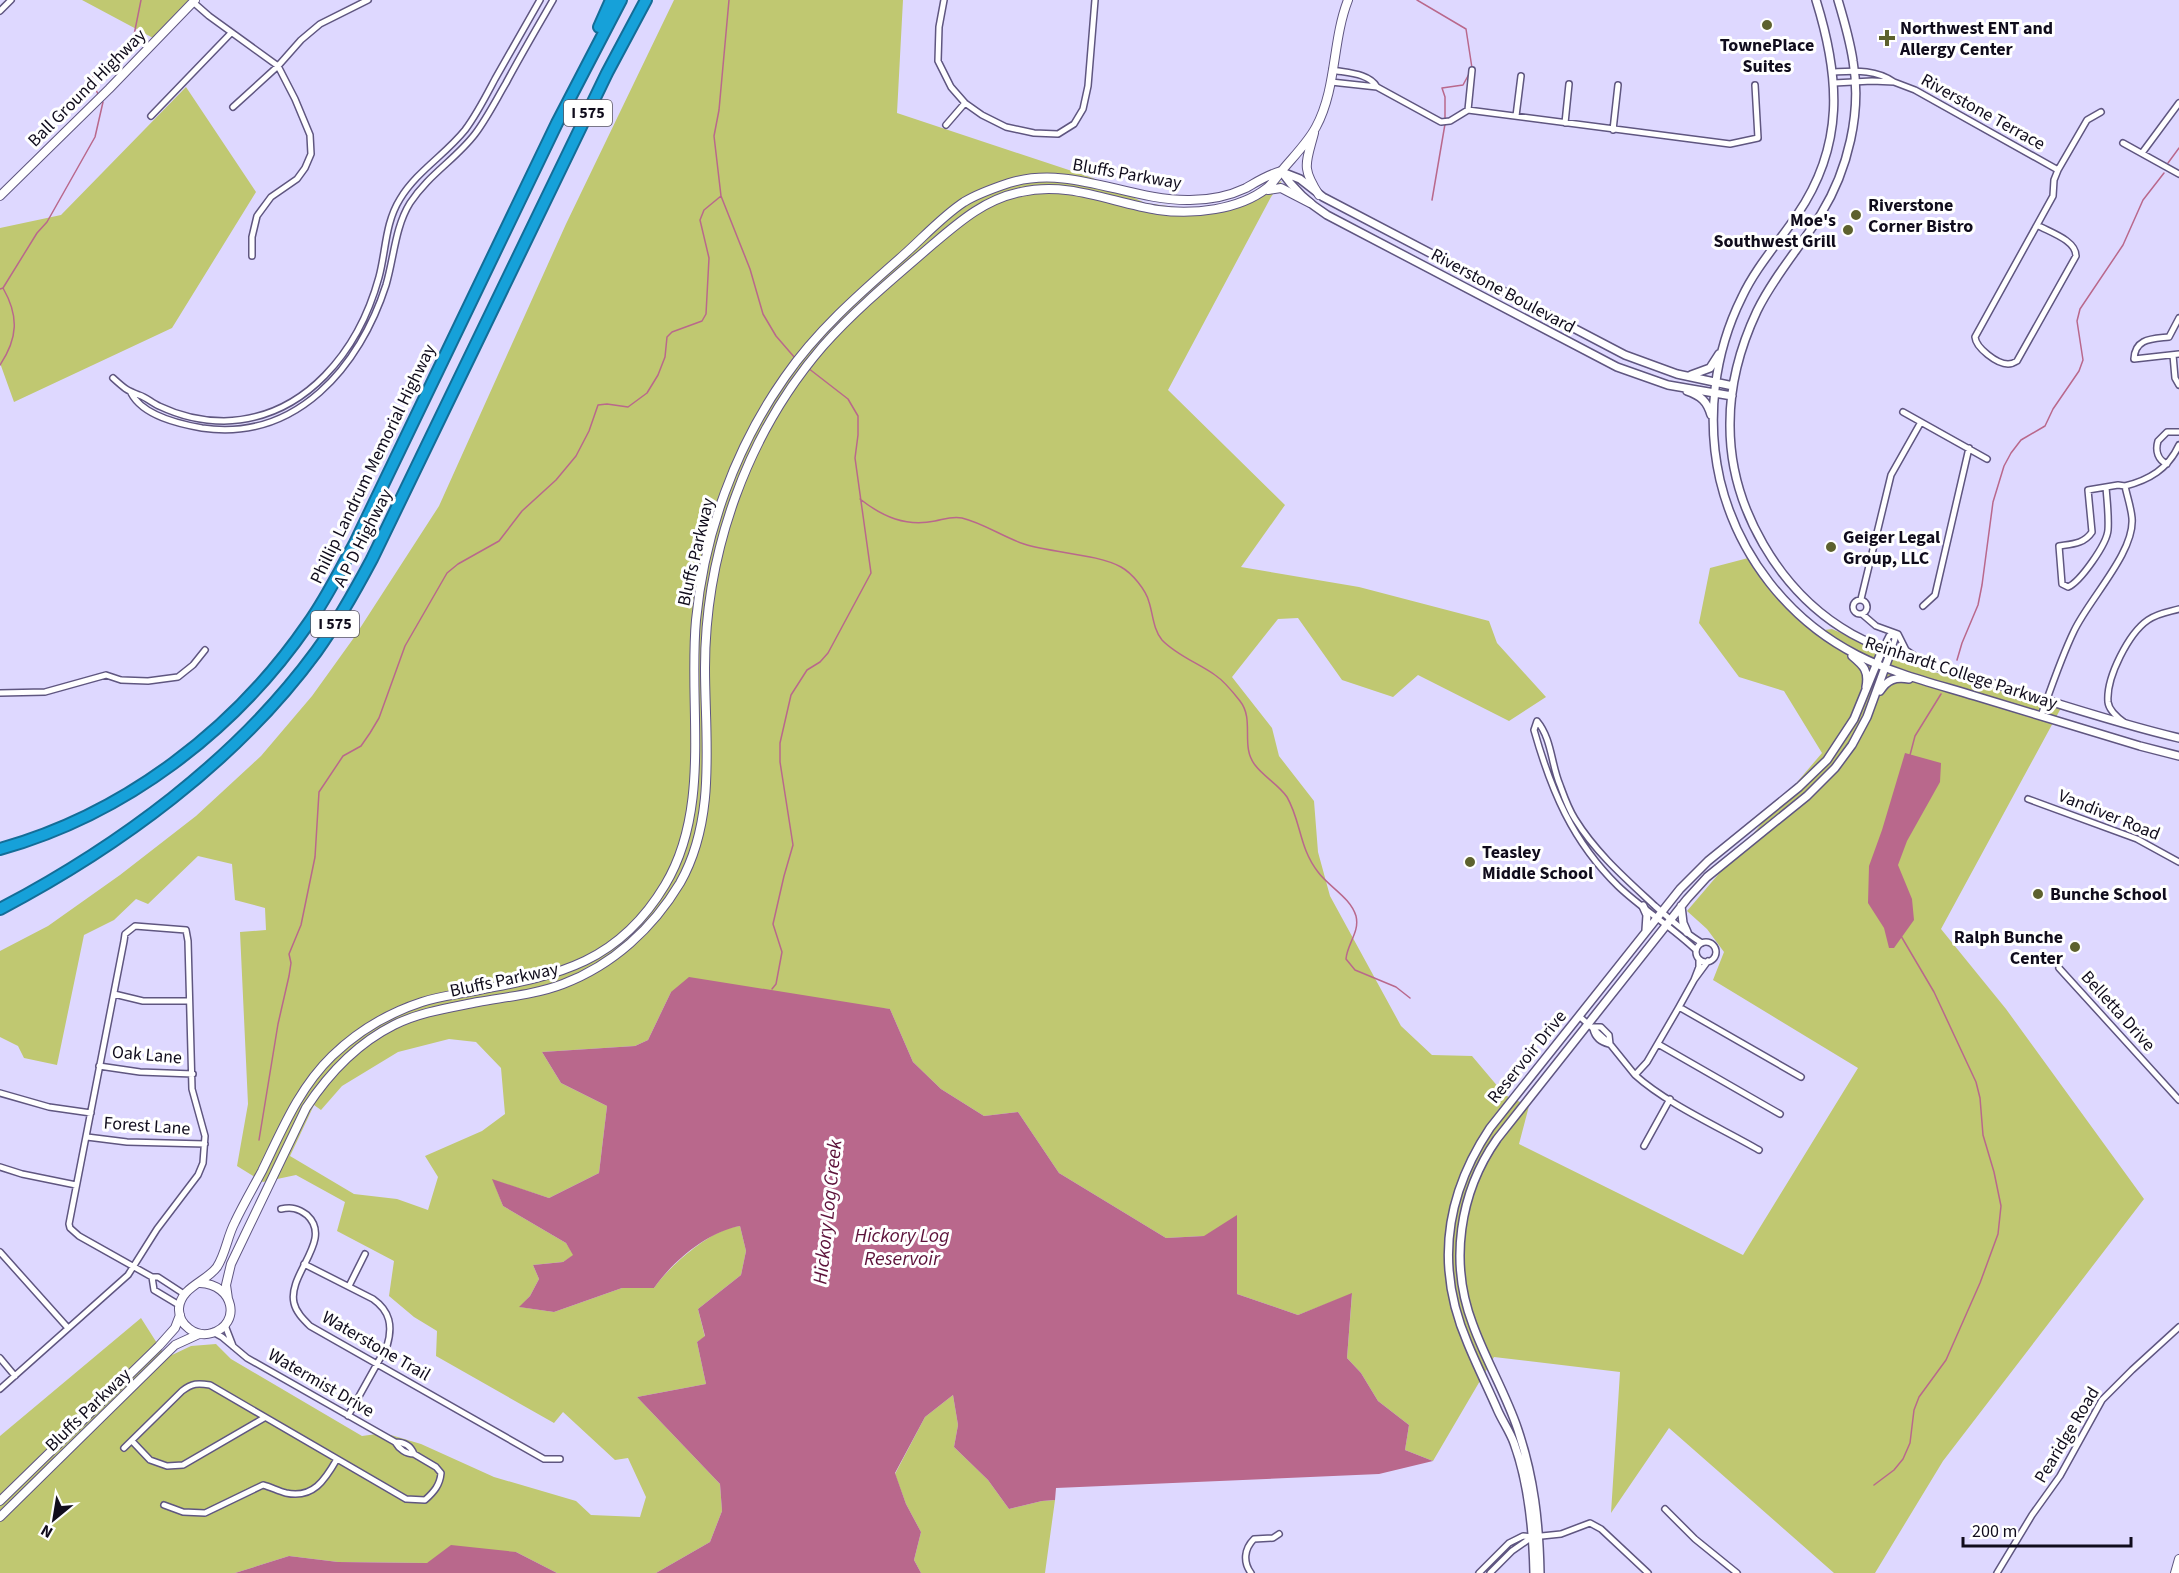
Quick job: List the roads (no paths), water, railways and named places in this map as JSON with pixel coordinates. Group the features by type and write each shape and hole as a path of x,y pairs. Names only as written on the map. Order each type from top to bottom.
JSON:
{"highway":[{"path":"557,123 611,0"},
{"name":"Phillip Landrum Memorial Highway","path":"0,849 76,820 126,794 169,766 231,714 258,687 293,644 320,607 354,545 557,123 621,0"},
{"name":"A P D Highway","path":"0,909 72,869 147,817 228,749 298,676 331,630 358,585 611,64 646,0"}],"main road":[{"path":"1319,195 1307,177 1306,170 1331,81 1338,31 1348,0"},
{"name":"Ball Ground Highway","path":"0,196 109,89 194,1"},
{"path":"1281,171 1299,152 1317,126"},
{"name":"Bluffs Parkway","path":"184,1294 210,1275 220,1262 234,1224 295,1104 313,1076 363,1029 393,1012 426,1000 564,971 602,953 625,934 650,908 668,880 684,846 691,817 694,793 693,671 699,590 716,516 754,427 785,377 852,300 964,202 1014,182 1039,178 1066,178 1162,199 1190,200 1231,194 1264,176 1281,171"},
{"name":"Bluffs Parkway","path":"0,1516 175,1345 191,1337 213,1332 227,1322 230,1310 226,1285 231,1264 291,1138 306,1108 332,1072 361,1045 398,1023 431,1011 562,985 591,971 640,936 659,913 681,880 694,850 703,811 706,782 705,664 708,605 727,519 744,474 768,425 795,382 824,346 866,302 965,216 994,200 1020,192 1046,189 1079,190 1158,210 1207,210 1238,203 1261,192 1272,184 1281,171"},
{"path":"1261,192 1281,188 1310,203"},
{"path":"1124,202 1127,191"},
{"path":"900,258 908,266"},
{"path":"694,727 705,727"},
{"path":"280,1133 291,1138"},
{"path":"200,1283 217,1286 228,1299"},
{"path":"184,1294 179,1305 180,1315 188,1328 202,1334"},
{"name":"Bluffs Parkway","path":"1,1500 159,1346 175,1328 180,1315"},
{"path":"1,1500 10,1507"},
{"path":"2175,1573 2179,1559"}],"street":[{"path":"0,11 11,0"},
{"path":"233,107 320,24 368,0"},
{"path":"131,393 138,394 186,417 227,421 272,412 301,397 318,384 340,359 367,310 380,270 388,227 399,200 416,177 471,122 540,0"},
{"path":"113,378 131,393 138,404 172,421 204,428 237,428 267,422 310,402 330,384 351,358 374,315 386,283 400,225 408,206 426,182 459,152 480,128 553,0"},
{"path":"944,0 939,27 938,61 951,87 965,103 1006,127 1034,133 1058,134 1074,123 1083,109 1088,86 1095,0"},
{"name":"Reinhardt College Parkway","path":"1816,0 1828,41 1833,72 1832,128 1818,177 1798,213 1743,294 1731,322 1714,392 1713,422 1716,462 1733,522 1764,576 1798,615 1831,640 1877,665 2179,756"},
{"name":"Reinhardt College Parkway","path":"1838,0 1846,29 1855,82 1852,132 1839,181 1822,212 1758,309 1741,353 1733,386 1730,424 1733,460 1742,496 1763,543 1791,583 1813,605 1852,634 1883,648 1925,662 2125,724 2179,738"},
{"path":"194,1 231,33 278,66 310,135 311,154 297,179 271,197 261,209 252,237 252,256"},
{"path":"151,116 231,33"},
{"path":"1332,70 1357,74 1373,81 1377,87"},
{"path":"1468,110 1472,70"},
{"name":"Riverstone Terrace","path":"1833,72 1871,72 1883,75 1915,90 2058,170"},
{"path":"1516,116 1521,76"},
{"path":"1331,81 1377,87 1441,122 1450,121 1468,110 1730,144 1758,138 1755,85"},
{"name":"Riverstone Terrace","path":"1834,83 1894,82"},
{"path":"1565,123 1569,84"},
{"path":"1613,130 1618,85"},
{"path":"946,125 965,103"},
{"path":"2142,153 2179,103"},
{"path":"2037,225 2073,245 2076,256 2017,361 2005,364 1979,349 1975,343 1975,337 2053,196 2054,180 2058,170 2087,120 2101,112"},
{"path":"2123,143 2179,174"},
{"name":"Riverstone Boulevard","path":"1281,171 1300,179 1319,195 1610,348 1656,367 1733,386"},
{"name":"Riverstone Boulevard","path":"1281,171 1291,186 1327,215 1609,364 1639,376 1676,386 1732,396"},
{"path":"2179,318 2169,337 2143,340 2136,347 2134,357 2134,359 2176,355 2175,378 2179,385"},
{"path":"1688,376 1710,368 1723,350"},
{"path":"1676,386 1706,401 1713,422"},
{"path":"1903,412 1987,459"},
{"path":"1921,422 1891,475 1861,599 1855,602 1853,608 1856,613 1862,614 1870,622 1901,637 1906,650 1925,662"},
{"path":"2167,464 2158,454 2158,441 2168,432 2179,432"},
{"path":"2106,487 2108,532 2096,556 2075,584 2068,587 2062,584 2059,546 2080,542 2087,539 2092,532 2088,490 2106,487 2125,486 2149,478 2167,464 2179,445"},
{"path":"1923,606 1935,595 1968,448"},
{"path":"2041,716 2074,631 2084,612 2119,561 2127,542 2132,520 2125,486"},
{"path":"1861,599 1868,606 1862,614"},
{"path":"2125,724 2110,706 2110,688 2117,664 2142,625 2159,614 2179,609"},
{"path":"1883,648 1893,633"},
{"path":"1891,651 1895,639 1893,633"},
{"path":"1831,640 1866,669 1868,675 1864,698"},
{"name":"Reservoir Drive","path":"1534,1573 1536,1537 1515,1445 1468,1345 1457,1316 1450,1287 1448,1244 1457,1193 1468,1164 1490,1128 1680,889 1708,861 1819,769 1844,736 1864,698 1883,648"},
{"path":"0,693 45,692 105,675 121,680 148,681 178,677 194,665 205,650"},
{"name":"Reservoir Drive","path":"1540,1573 1534,1491 1520,1435 1476,1334 1466,1305 1460,1273 1460,1240 1468,1197 1491,1147 1590,1025 1681,906 1707,877 1807,796 1828,776 1852,745 1874,700 1891,651"},
{"path":"1874,700 1886,683 1893,678 1925,681"},
{"path":"1659,915 1643,906 1612,880 1584,847 1551,786 1534,730 1537,721 1544,730 1558,782 1574,818 1616,871 1696,950 1699,959 1694,980"},
{"name":"Vandiver Road","path":"2028,799 2137,839 2179,862"},
{"path":"1643,906 1647,915 1646,932"},
{"path":"1681,906 1683,923 1687,932"},
{"path":"1635,1075 1647,1062 1694,980 1708,961 1713,958 1715,949 1668,922"},
{"path":"0,1389 128,1275 135,1266 157,1229 198,1175 203,1163 205,1144 202,1122 192,1089 186,930 135,926 125,934 69,1224 74,1233 135,1266 152,1277 158,1277 184,1294"},
{"path":"1696,950 1702,943"},
{"path":"1699,959 1708,961"},
{"name":"Belletta Drive","path":"2059,968 2179,1100"},
{"path":"114,994 143,1001 189,1001"},
{"path":"1679,1007 1801,1077"},
{"path":"1579,1016 1590,1025 1595,1036 1603,1043 1610,1044"},
{"path":"1590,1025 1601,1027 1609,1035 1610,1044 1635,1075 1647,1085 1759,1150"},
{"path":"1658,1044 1780,1114"},
{"name":"Oak Lane","path":"99,1066 140,1072 193,1074"},
{"path":"0,1093 49,1107 91,1113"},
{"path":"1644,1146 1670,1099"},
{"name":"Forest Lane","path":"87,1137 127,1142 205,1144"},
{"path":"0,1167 76,1185"},
{"name":"Waterstone Trail","path":"280,1209 291,1207 302,1211 312,1220 316,1231 315,1241 296,1285 293,1301 301,1317 310,1326 544,1459 560,1459"},
{"path":"0,1252 68,1328"},
{"path":"349,1286 365,1254"},
{"path":"304,1264 383,1306 390,1320 391,1334 387,1346 348,1416"},
{"path":"152,1277 154,1290 179,1305"},
{"path":"227,1322 226,1328 234,1347"},
{"name":"Pearidge Road","path":"1997,1573 2032,1515 2055,1484 2102,1400 2179,1326"},
{"name":"Watermist Drive","path":"213,1332 247,1358 395,1442 402,1442 414,1454 436,1467 441,1473 440,1480 434,1492 424,1500 405,1499 337,1459"},
{"path":"0,1358 15,1376"},
{"path":"124,1448 191,1384 210,1386 337,1459 326,1478 316,1489 303,1494 285,1493 263,1485 206,1513 183,1512 164,1505"},
{"path":"132,1441 150,1460 167,1466 183,1465 264,1418"},
{"path":"1665,1509 1695,1539 1737,1573"},
{"path":"1479,1573 1509,1543 1523,1536 1536,1537 1565,1533 1593,1523 1648,1573"},
{"path":"1251,1573 1245,1559 1249,1544 1254,1539 1273,1538 1279,1534"},
{"path":"1490,1573 1512,1551 1536,1537"}],"water":[{"path":"1905,753 1941,763 1940,782 1907,841 1898,865 1912,899 1914,920 1894,948 1889,948 1884,928 1868,903 1869,866"},
{"name":"Hickory Log Reservoir","path":"689,977 890,1009 913,1062 941,1089 984,1116 1018,1112 1059,1173 1166,1238 1204,1236 1237,1215 1237,1294 1298,1315 1352,1293 1347,1358 1361,1373 1378,1401 1409,1425 1405,1450 1433,1461 1379,1474 1056,1488 1055,1500 1009,1509 988,1480 954,1447 958,1425 953,1395 925,1417 895,1473 906,1504 921,1532 914,1560 921,1573 656,1573 710,1542 722,1511 720,1484 637,1397 706,1384 697,1342 705,1336 698,1309 741,1275 746,1251 740,1226 715,1234 703,1241 681,1258 654,1288 622,1288 554,1312 519,1307 530,1296 539,1279 533,1265 563,1262 573,1255 566,1243 503,1206 492,1179 549,1198 599,1173 607,1106 561,1083 542,1052 635,1046 648,1040 671,992"},
{"path":"451,1545 516,1552 557,1573 235,1573 289,1556 338,1562 427,1563"}],"waterway":[{"path":"133,40 141,0"},
{"name":"Hickory Log Creek","path":"729,0 719,110 714,136 721,196 750,269 763,314 776,336 795,358"},
{"path":"1417,0 1466,29 1472,68"},
{"path":"98,94 92,82 93,74 126,46"},
{"path":"1445,120 1445,97 1442,88 1463,85 1469,74"},
{"path":"0,289 3,288 37,233 47,222 95,137 103,102"},
{"path":"1432,200 1445,124"},
{"path":"2168,163 2179,148"},
{"path":"1957,660 1978,605 1993,502 2004,466 2021,440 2045,426 2053,409 2079,371 2083,360 2077,321 2080,309 2123,245 2143,200 2164,173"},
{"path":"259,1140 278,1024 289,976 291,963 289,954 301,925 315,857 319,792 343,756 361,746 379,718 405,646 447,573 458,564 499,541 522,511 556,480 576,456 589,431 598,405 628,407 647,393 665,357 667,337 672,332 702,321 706,314 709,258 700,220 704,210 721,196"},
{"path":"0,365 10,346 14,327 12,308 3,288"},
{"name":"Hickory Log Creek","path":"772,989 776,984 782,952 773,924 793,845 780,762 780,743 791,695 807,670 820,662 828,653 871,573 855,458 858,416 848,399 808,368"},
{"path":"860,499 877,511 895,519 924,523 962,518 1024,544 1100,559 1130,573 1147,597 1155,626 1162,640 1218,677 1244,708 1247,716 1248,750 1251,758 1255,765 1287,797 1312,863 1349,903 1356,916 1355,933 1346,959 1355,970 1396,987 1410,998"},
{"path":"1910,755 1915,736 1941,694"},
{"path":"1874,1485 1894,1470 1903,1459 1910,1443 1914,1410 1919,1397 1946,1360 1980,1283 1998,1234 2001,1206 1983,1135 1980,1098 1976,1082 1934,992 1901,936"}],"place":[{"name":"TownePlace Suites","path":"1767,25"},
{"name":"Northwest ENT and Allergy Center","path":"1887,38"},
{"name":"Riverstone Corner Bistro","path":"1856,215"},
{"name":"Moe's Southwest Grill","path":"1848,230"},
{"name":"Geiger Legal Group, LLC","path":"1831,547"},
{"name":"Teasley Middle School","path":"1470,862"},
{"name":"Bunche School","path":"2038,894"},
{"name":"Ralph Bunche Center","path":"2075,947"}]}
